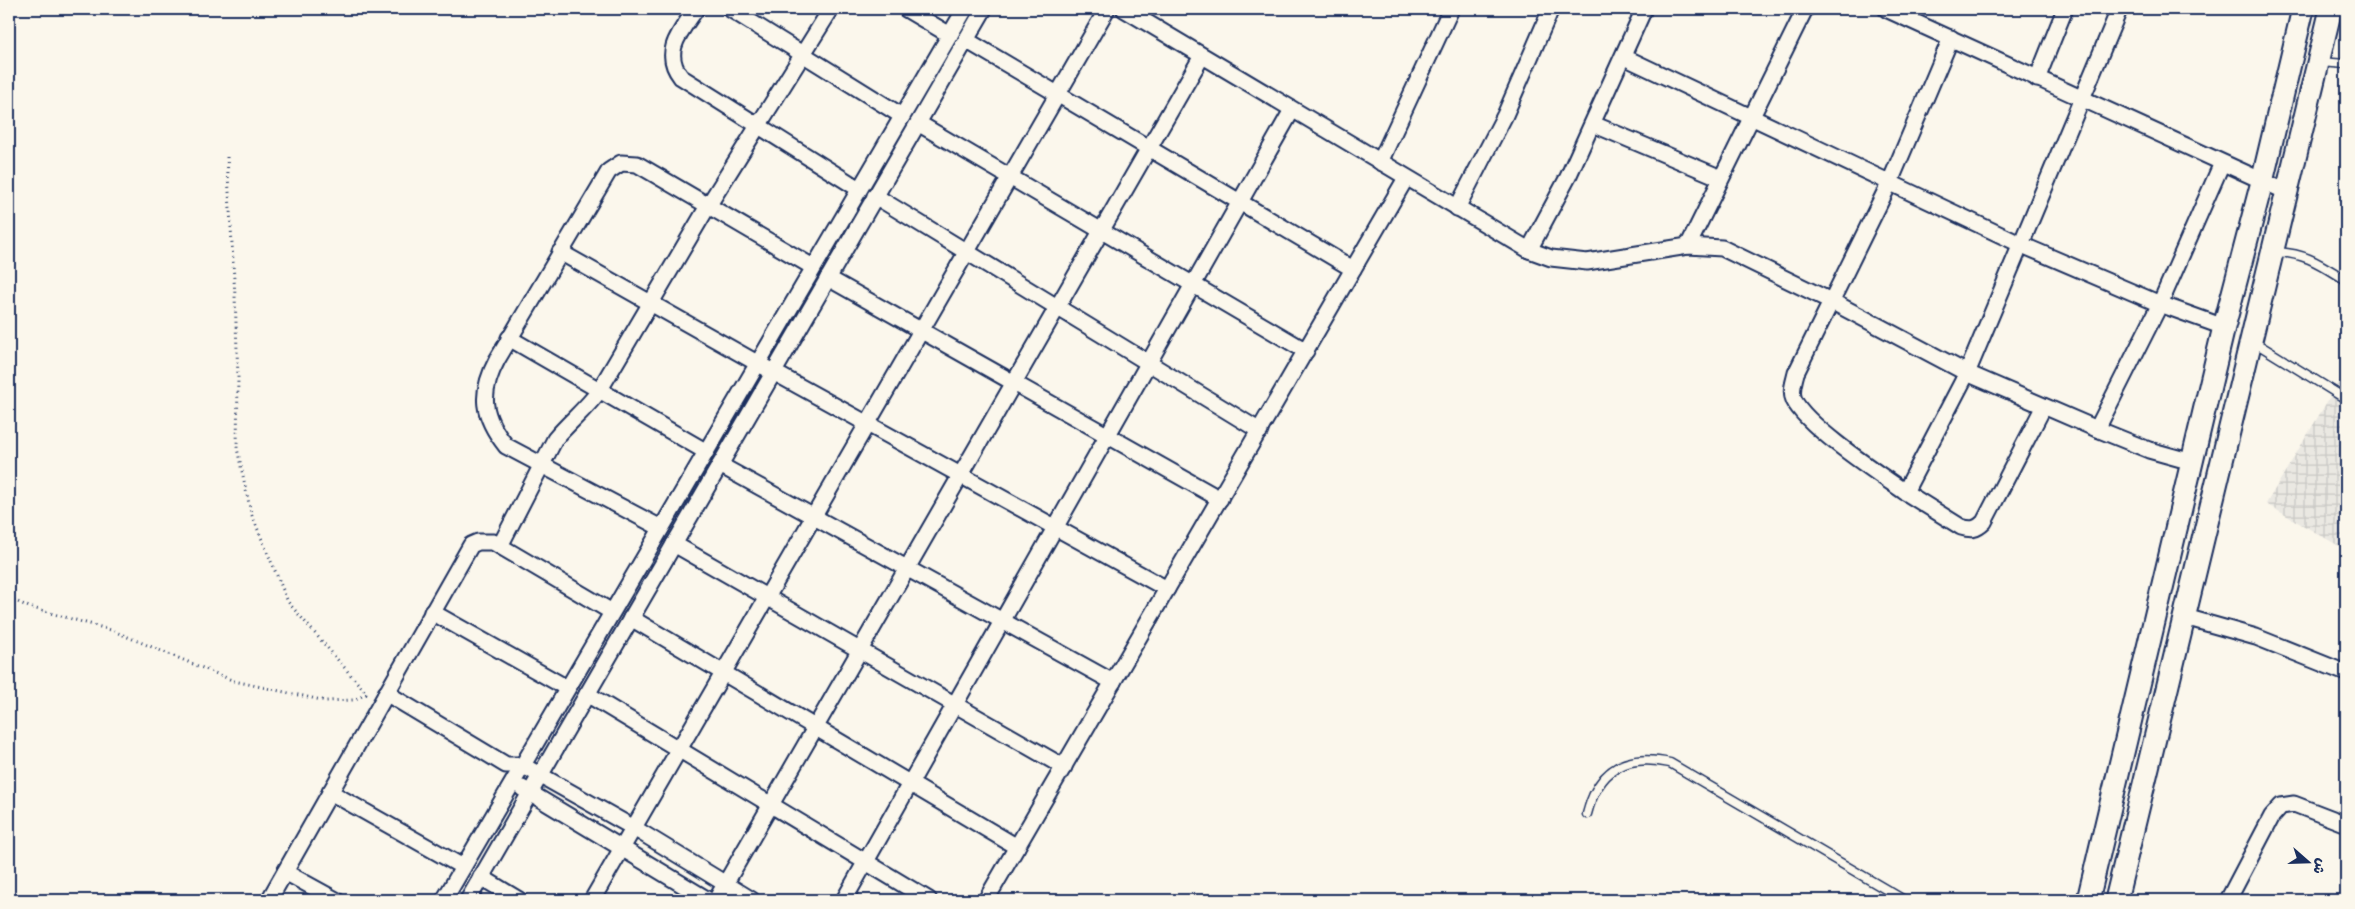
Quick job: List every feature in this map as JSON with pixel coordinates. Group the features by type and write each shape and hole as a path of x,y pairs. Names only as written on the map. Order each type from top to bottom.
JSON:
{"main road":[{"path":"2088,900 2224,327 2262,182 2303,9"},
{"path":"2116,900 2230,434 2331,9"},
{"path":"2200,429 2230,434"}],"street":[{"path":"696,9 675,40 672,60 675,69 681,77 859,188"},
{"path":"730,9 902,116"},
{"path":"500,546 555,440 568,424 586,408 599,391 708,206 831,9"},
{"path":"906,9 950,35"},
{"path":"444,900 965,9"},
{"path":"468,900 984,9"},
{"path":"592,900 1107,9"},
{"path":"1124,9 1529,250 1551,258 1587,262 1688,246 1722,248 1830,301 1967,373 2043,408 2149,450 2192,462"},
{"path":"1380,162 1451,9"},
{"path":"1457,208 1505,115 1551,9"},
{"path":"1529,250 1568,177 1624,57 1644,9"},
{"path":"1688,246 1805,9"},
{"path":"1886,9 2287,192"},
{"path":"2037,79 2065,9"},
{"path":"1905,492 1967,373 2118,10"},
{"path":"1951,38 1890,182 1796,373 1792,388 1794,400 1808,417 1855,457 1905,492 1961,527 1968,529 1978,528 1984,522 2043,408"},
{"path":"966,40 1354,270"},
{"path":"716,900 1202,56"},
{"path":"1624,57 2022,244 2160,304 2224,327"},
{"path":"844,900 1292,110"},
{"path":"918,123 1306,351"},
{"path":"1592,124 1721,178"},
{"path":"661,528 506,446 494,431 487,414 485,395 488,377 509,338 609,171 622,163 637,164 813,267"},
{"path":"2097,429 2160,304 2222,163"},
{"path":"986,900 1406,178"},
{"path":"875,196 1260,431"},
{"path":"560,252 773,372 1167,589"},
{"path":"828,278 1220,499"},
{"path":"509,338 705,451"},
{"path":"720,465 1113,682"},
{"path":"269,900 471,545 486,541 500,546 612,612"},
{"path":"674,544 1064,767"},
{"path":"432,612 567,688"},
{"path":"2185,616 2256,637 2346,673"},
{"path":"631,618 1017,847"},
{"path":"386,693 506,766 522,765 541,775 634,828 752,900"},
{"path":"587,694 929,900"},
{"path":"506,766 512,782 708,900"},
{"path":"330,792 463,867"},
{"path":"2228,900 2272,816 2281,806 2294,804 2346,824"},
{"path":"285,872 336,900"},
{"path":"481,877 519,900"}],"lane":[{"path":"2318,62 2346,64"},
{"path":"2273,252 2294,252 2313,259 2346,280"},
{"path":"2252,341 2346,399"},
{"path":"1588,814 1592,796 1602,780 1616,768 1633,761 1652,759 1670,763 1904,900"}],"path":[{"path":"227,158 236,305 237,448 250,513 288,602 378,707"},
{"path":"9,598 29,607 111,630 234,681 326,701 353,700 367,694"}],"shaded area":[{"path":"2346,370 2346,550 2266,504"}]}
